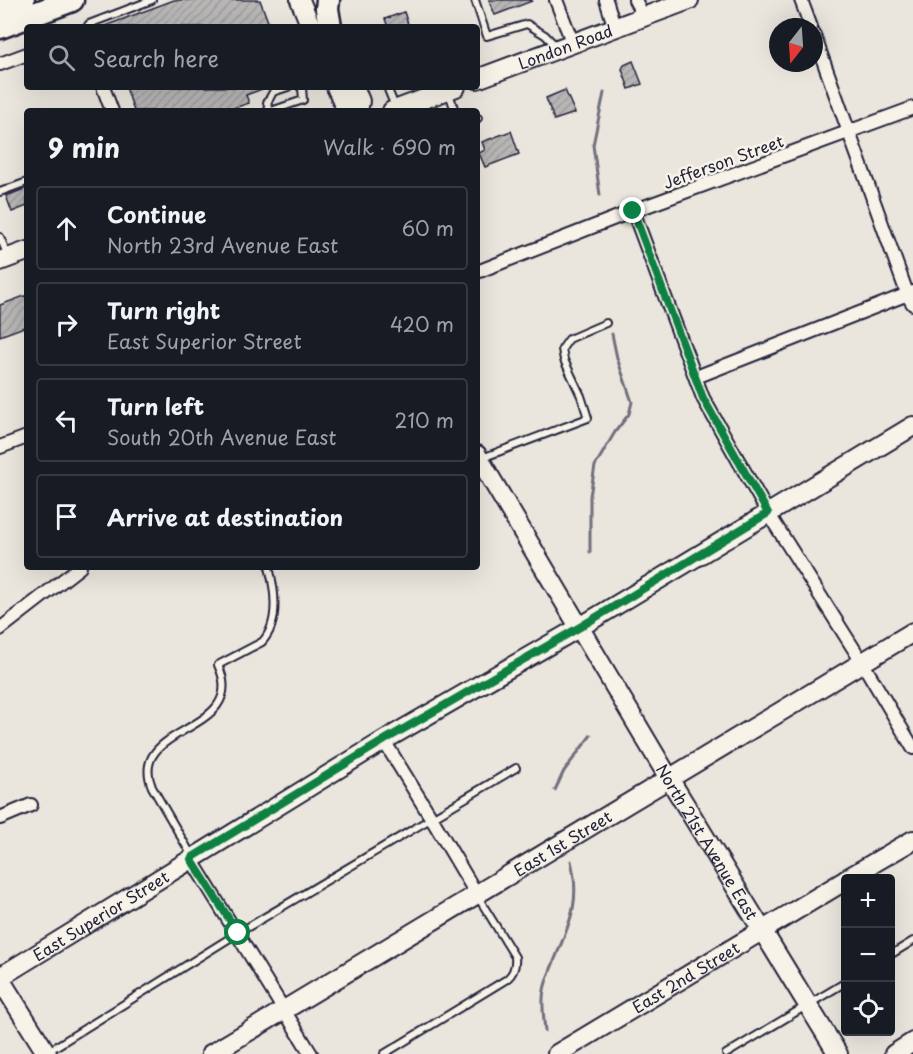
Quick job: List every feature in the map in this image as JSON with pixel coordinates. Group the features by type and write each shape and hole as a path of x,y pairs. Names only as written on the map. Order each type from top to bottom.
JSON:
{"highway":[{"path":"0,9 23,0"},
{"path":"0,27 72,0"},
{"path":"328,0 329,24"}],"street":[{"path":"300,0 310,24"},
{"path":"315,0 327,24"},
{"path":"556,0 566,46"},
{"path":"606,0 615,28"},
{"path":"635,0 644,17"},
{"name":"London Road","path":"480,78 689,0"},
{"path":"801,0 808,18"},
{"path":"0,64 24,55"},
{"path":"696,376 911,297 823,60"},
{"path":"104,90 111,108"},
{"path":"337,90 345,108"},
{"path":"355,90 360,101 359,108"},
{"path":"399,108 447,90"},
{"name":"Jefferson Street","path":"480,271 633,211 913,108"},
{"path":"633,211 703,398 768,513 913,748"},
{"path":"4,259 24,252"},
{"name":"East Superior Street","path":"0,978 384,741 580,627 913,426"},
{"path":"0,447 24,438"},
{"name":"North 21st Avenue East","path":"480,460 670,780 838,1054"},
{"path":"0,629 76,570"},
{"name":"East 1st Street","path":"211,1054 913,632"},
{"path":"384,741 477,895"},
{"path":"0,818 31,805"},
{"name":"East 2nd Street","path":"855,874 913,840"},
{"path":"192,858 311,1054"},
{"name":"East 2nd Street","path":"557,1054 841,883"},
{"path":"0,978 47,1053"},
{"path":"894,1054 913,1042"}],"lane":[{"path":"89,24 152,0"},
{"path":"475,0 487,36 527,24 566,46"},
{"path":"270,108 267,103 273,92 279,90"},
{"path":"280,108 303,100 302,90"},
{"path":"388,90 393,108"},
{"path":"452,90 455,108"},
{"path":"0,192 24,183"},
{"path":"0,237 4,259"},
{"path":"480,456 588,418 581,396 564,360 562,349 569,339 606,323"},
{"path":"192,858 152,787 148,765 160,746 199,722 221,702 224,685 218,665 262,642 267,637 274,606 269,570"},
{"path":"47,1053 238,933 516,768"},
{"path":"384,1054 507,979 513,973 515,957 477,895"},
{"path":"895,952 913,941"},
{"path":"726,1054 841,985"}],"building":[{"path":"174,0 260,0 269,24 110,24"},
{"path":"489,0 532,0 532,1 495,15"},
{"path":"404,12 408,24 387,24 385,19"},
{"path":"633,61 642,84 629,89 622,69 624,65"},
{"path":"127,90 260,90 246,95 249,103 234,108 133,108"},
{"path":"565,90 575,113 554,120 546,98"},
{"path":"511,131 519,154 485,167 480,155 480,152 485,150 482,142"},
{"path":"24,189 24,207 12,212 6,196"},
{"path":"24,296 24,327 0,336 0,305"}],"waterway":[{"path":"600,195 593,145 604,93"},
{"path":"590,552 590,496 595,466 615,432 629,414 632,402 617,358 612,334"},
{"path":"555,790 564,771 591,735"},
{"path":"545,1031 543,995 569,923 574,900 575,888 571,861"}],"route":[{"path":"238,933 191,859 193,857 388,738 580,627 768,513 703,398 633,211"}]}
